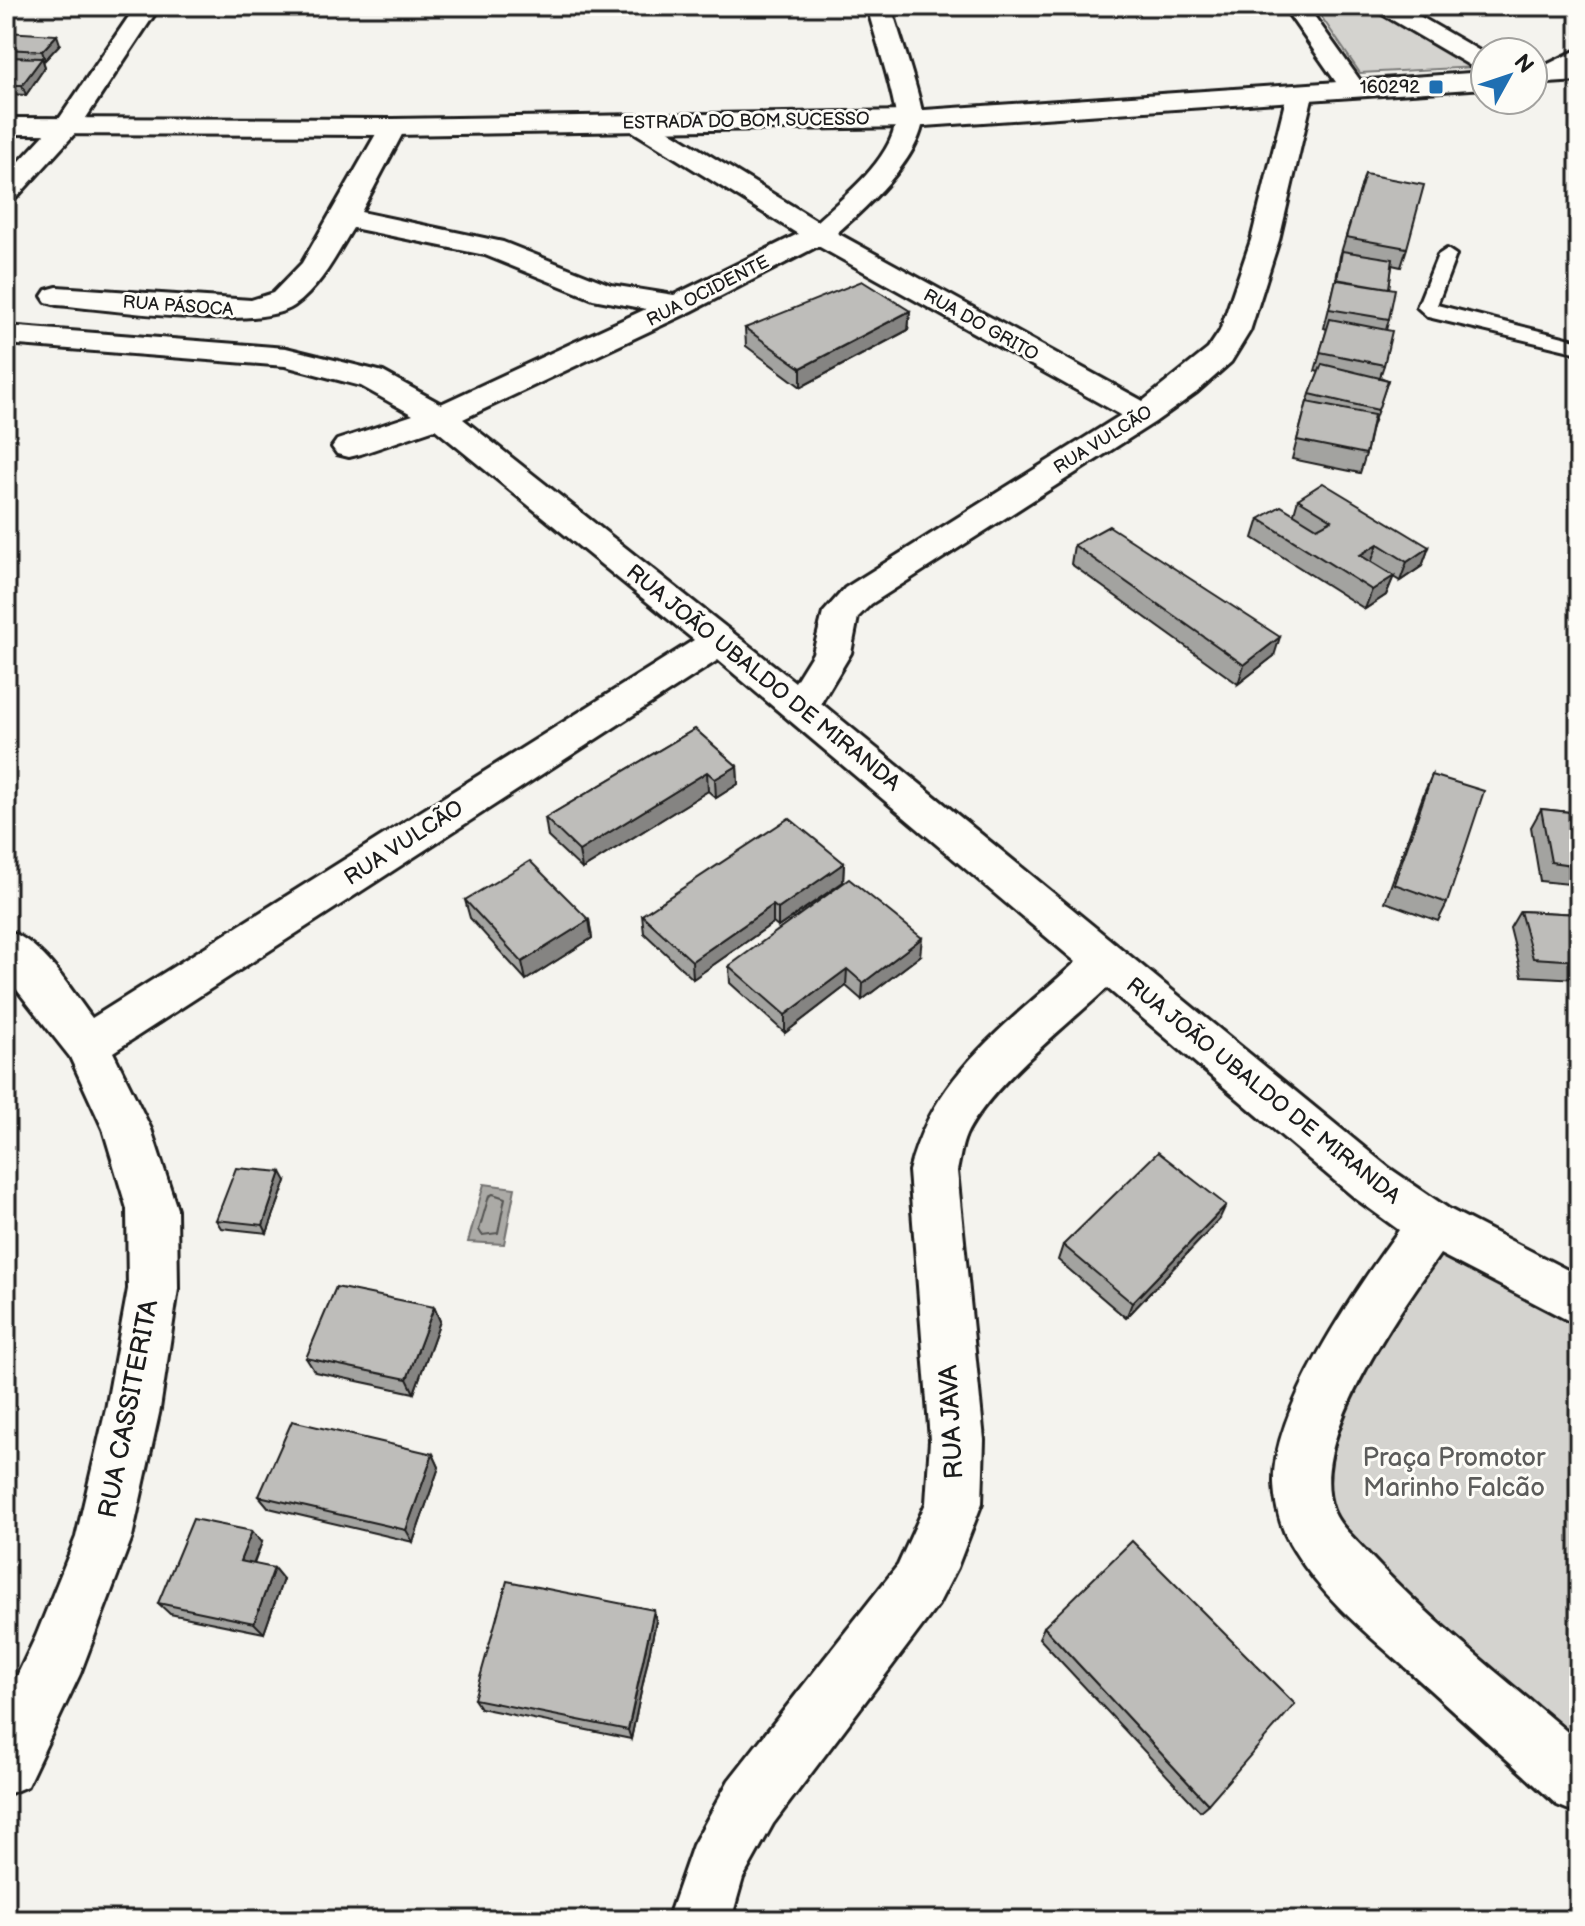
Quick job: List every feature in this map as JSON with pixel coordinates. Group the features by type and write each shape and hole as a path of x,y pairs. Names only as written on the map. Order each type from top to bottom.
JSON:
{"street":[{"path":"6,192 69,124 148,6"},
{"path":"879,6 910,119"},
{"path":"1295,6 1354,90"},
{"path":"1385,6 1469,55"},
{"path":"1549,71 1579,57"},
{"path":"1549,75 1579,73"},
{"name":"ESTRADA DO BOM SUCESSO","path":"6,126 393,127 910,119 1469,81"},
{"name":"RUA VULCÃO","path":"800,706 832,653 841,613 858,596 1144,415 1186,385 1220,355 1235,331 1265,240 1300,94"},
{"name":"RUA OCIDENTE","path":"349,447 440,417 681,305 819,235 872,187 902,142 910,119"},
{"name":"RUA DO GRITO","path":"638,123 819,235 1144,415"},
{"name":"RUA PÁSOCA","path":"57,296 230,310 264,307 285,298 299,285 343,217 393,127"},
{"path":"343,217 493,248 604,293 681,305"},
{"name":"RUA JOÃO UBALDO DE MIRANDA","path":"6,335 286,357 372,379 440,417 800,706 1311,1135 1432,1225 1579,1302"},
{"name":"RUA VULCÃO","path":"87,1045 720,641"},
{"name":"RUA CASSITERITA","path":"6,947 37,980 87,1045 127,1129 152,1209 153,1289 133,1409 104,1537 59,1653 6,1765"},
{"name":"RUA JAVA","path":"699,1920 715,1867 751,1802 918,1585 937,1548 954,1503 957,1440 933,1171 940,1141 949,1122 994,1068 1105,962"},
{"path":"1432,1225 1358,1329 1320,1411 1302,1476 1306,1515 1339,1564 1364,1592 1579,1783"}],"lane":[{"path":"1447,255 1427,307 1435,313 1579,347"}],"green space":[{"path":"1314,6 1368,6 1469,62 1469,67 1360,73"},
{"name":"Praça Promotor Marinho Falcão","path":"1443,1252 1579,1322 1579,1752 1381,1588 1317,1496 1339,1416 1422,1277"}],"water":[{"path":"484,1184 515,1188 504,1244 468,1242"}],"building":[{"path":"6,32 57,35 42,51 6,49"},
{"path":"6,57 42,58 22,85 6,85"},
{"path":"1365,174 1424,185 1407,248 1346,237"},
{"path":"1342,251 1393,259 1389,288 1337,280"},
{"path":"1336,279 1395,289 1389,319 1329,309"},
{"path":"862,281 910,311 801,368 745,328"},
{"path":"1330,319 1392,331 1384,365 1320,352"},
{"path":"1322,364 1388,380 1378,410 1310,394"},
{"path":"1307,402 1374,415 1366,454 1297,440"},
{"path":"1323,483 1429,547 1407,562 1378,544 1360,555 1394,576 1372,590 1259,519 1281,506 1317,528 1332,520 1298,499"},
{"path":"1109,526 1280,637 1244,665 1074,545"},
{"path":"695,729 737,766 715,779 707,772 579,851 545,818"},
{"path":"1432,775 1484,791 1447,903 1394,884"},
{"path":"1541,809 1579,813 1579,866 1551,862"},
{"path":"789,818 844,863 778,909 773,905 692,961 642,915"},
{"path":"530,861 589,920 522,962 465,900"},
{"path":"849,879 922,938 863,983 847,969 785,1015 729,966"},
{"path":"1520,911 1579,914 1579,961 1533,958"},
{"path":"1158,1152 1226,1205 1132,1303 1063,1245"},
{"path":"236,1168 281,1172 263,1225 216,1220"},
{"path":"336,1287 434,1307 407,1379 306,1358"},
{"path":"292,1421 433,1454 406,1530 259,1496"},
{"path":"193,1519 252,1531 240,1561 274,1568 254,1623 158,1603"},
{"path":"1132,1541 1295,1704 1208,1804 1044,1627"},
{"path":"507,1581 654,1610 628,1730 474,1699"}],"place":[{"name":"160292","path":"1436,87"}]}
